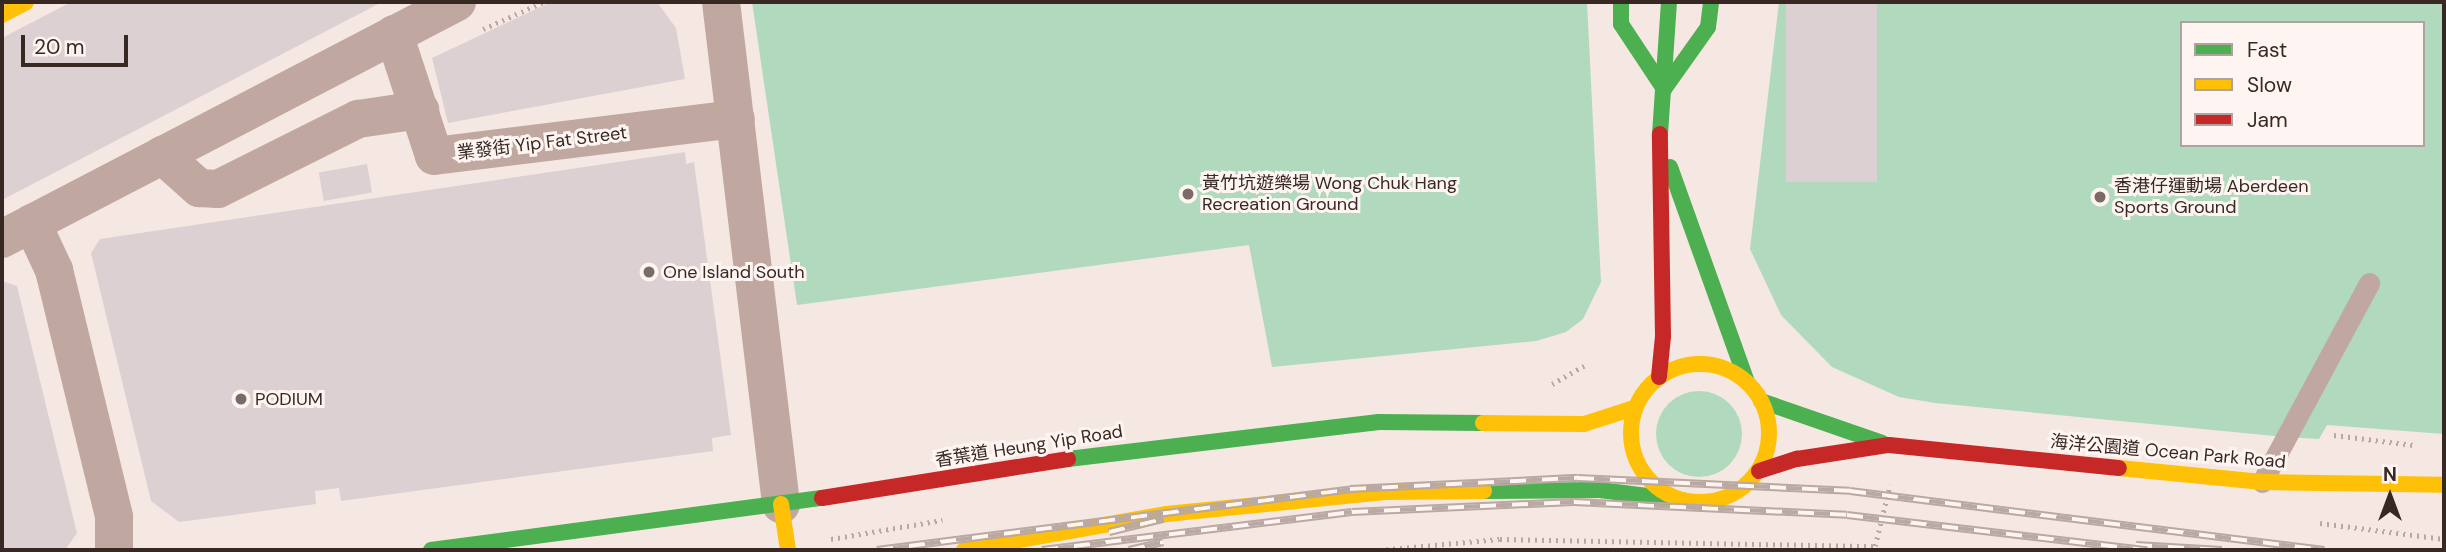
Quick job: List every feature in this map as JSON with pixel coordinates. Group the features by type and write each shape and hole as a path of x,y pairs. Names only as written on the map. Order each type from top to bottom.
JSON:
{"main road":[{"path":"2,15 26,2"},
{"path":"1621,2 1621,24 1664,89"},
{"path":"1659,377 1663,336 1660,136 1669,2"},
{"path":"1664,89 1708,27 1711,2"},
{"path":"1660,136 1747,382 1761,401 1769,441 1759,471"},
{"path":"1686,501 1659,488 1638,467 1630,428 1634,408 1659,377 1677,367 1704,364 1729,370 1747,382"},
{"name":"海洋公園道 Ocean Park Road","path":"1761,401 1889,445 2262,482 2444,485"},
{"name":"香葉道 Heung Yip Road","path":"431,550 781,504 1158,445 1379,422 1584,424 1634,408"},
{"name":"海洋公園道 Ocean Park Road","path":"1686,501 1709,502 1731,495 1759,471 1797,459 1889,445"},
{"path":"964,550 1166,514 1385,492 1600,490 1686,501"},
{"path":"781,504 788,550"},
{"path":"521,538 541,550"}],"street":[{"path":"114,550 114,517 54,270 17,231 457,2"},
{"path":"721,2 781,504"},
{"name":"業發街 Yip Fat Street","path":"394,34 434,156 736,119"},
{"path":"162,155 199,188 218,189 358,119 420,110"}],"lane":[{"path":"2262,482 2369,284"}],"path":[{"path":"2334,435 2417,445"},
{"path":"1379,550 1500,538 1875,546 1888,485 1902,486"},
{"path":"2313,523 2444,539"},
{"path":"831,539 868,533"}],"green space":[{"name":"黃竹坑遊樂場 Wong Chuk Hang Recreation Ground","path":"752,2 1587,2 1601,282 1583,319 1566,332 1536,341 1272,367 1249,245 797,305"},
{"name":"香港仔運動場 Aberdeen Sports Ground","path":"1779,2 2444,2 2444,434 2327,425 2319,439 2285,437 1935,403 1899,397 1832,367 1781,315 1750,249"},
{"path":"1699,391 1723,398 1735,410 1742,434 1735,458 1723,470 1699,477 1675,470 1663,458 1656,434 1663,410 1675,398"}],"pier":[{"path":"1901,496 2337,537 2399,550 2001,550 1893,542"}],"building":[{"path":"71,2 382,2 2,200 2,38"},
{"path":"551,2 657,2 676,28 685,79 448,123 432,58"},
{"path":"1786,2 1877,2 1877,182 1786,182"},
{"path":"685,152 686,164 694,162 731,435 712,438 713,451 341,501 339,488 315,491 316,504 179,522 151,501 91,253 100,239"},
{"path":"367,164 372,193 324,201 319,173"},
{"path":"2,281 17,286 77,533 65,550 2,550"}],"railway":[{"path":"877,550 1350,489 1578,478 1850,491 2324,550"},
{"path":"1042,550 1352,512 1574,502 1847,515 2147,550"},
{"path":"1109,532 1163,519"},
{"path":"1129,550 1163,542"},
{"path":"2136,545 2222,550"}],"traffic: fast":[{"path":"1621,2 1621,24 1664,89 1708,27 1711,2"},
{"path":"1660,134 1669,2"},
{"path":"1670,167 1747,382"},
{"path":"1761,401 1882,443"},
{"path":"1068,459 1379,422 1483,423"},
{"path":"1484,491 1600,490 1686,501"},
{"path":"431,550 822,498"}],"traffic: slow":[{"path":"2,15 26,2"},
{"path":"1700,364 1726,369 1749,384 1764,407 1769,433 1764,459 1749,482 1726,497 1700,502 1674,497 1651,482 1636,459 1631,433 1636,407 1651,384 1674,369 1700,364"},
{"path":"1483,423 1584,424 1634,408"},
{"path":"2119,468 2262,482 2444,485"},
{"path":"964,550 1166,514 1385,492 1484,491"},
{"path":"781,504 788,550"}],"traffic: jam":[{"path":"1659,377 1663,336 1660,134"},
{"path":"1759,471 1797,459 1889,445 2119,468"},
{"path":"822,498 1068,459"}],"place":[{"name":"黃竹坑遊樂場 Wong Chuk Hang Recreation Ground","path":"1188,194"},
{"name":"香港仔運動場 Aberdeen Sports Ground","path":"2100,197"},
{"name":"One Island South","path":"649,272"},
{"name":"PODIUM","path":"241,399"}]}
